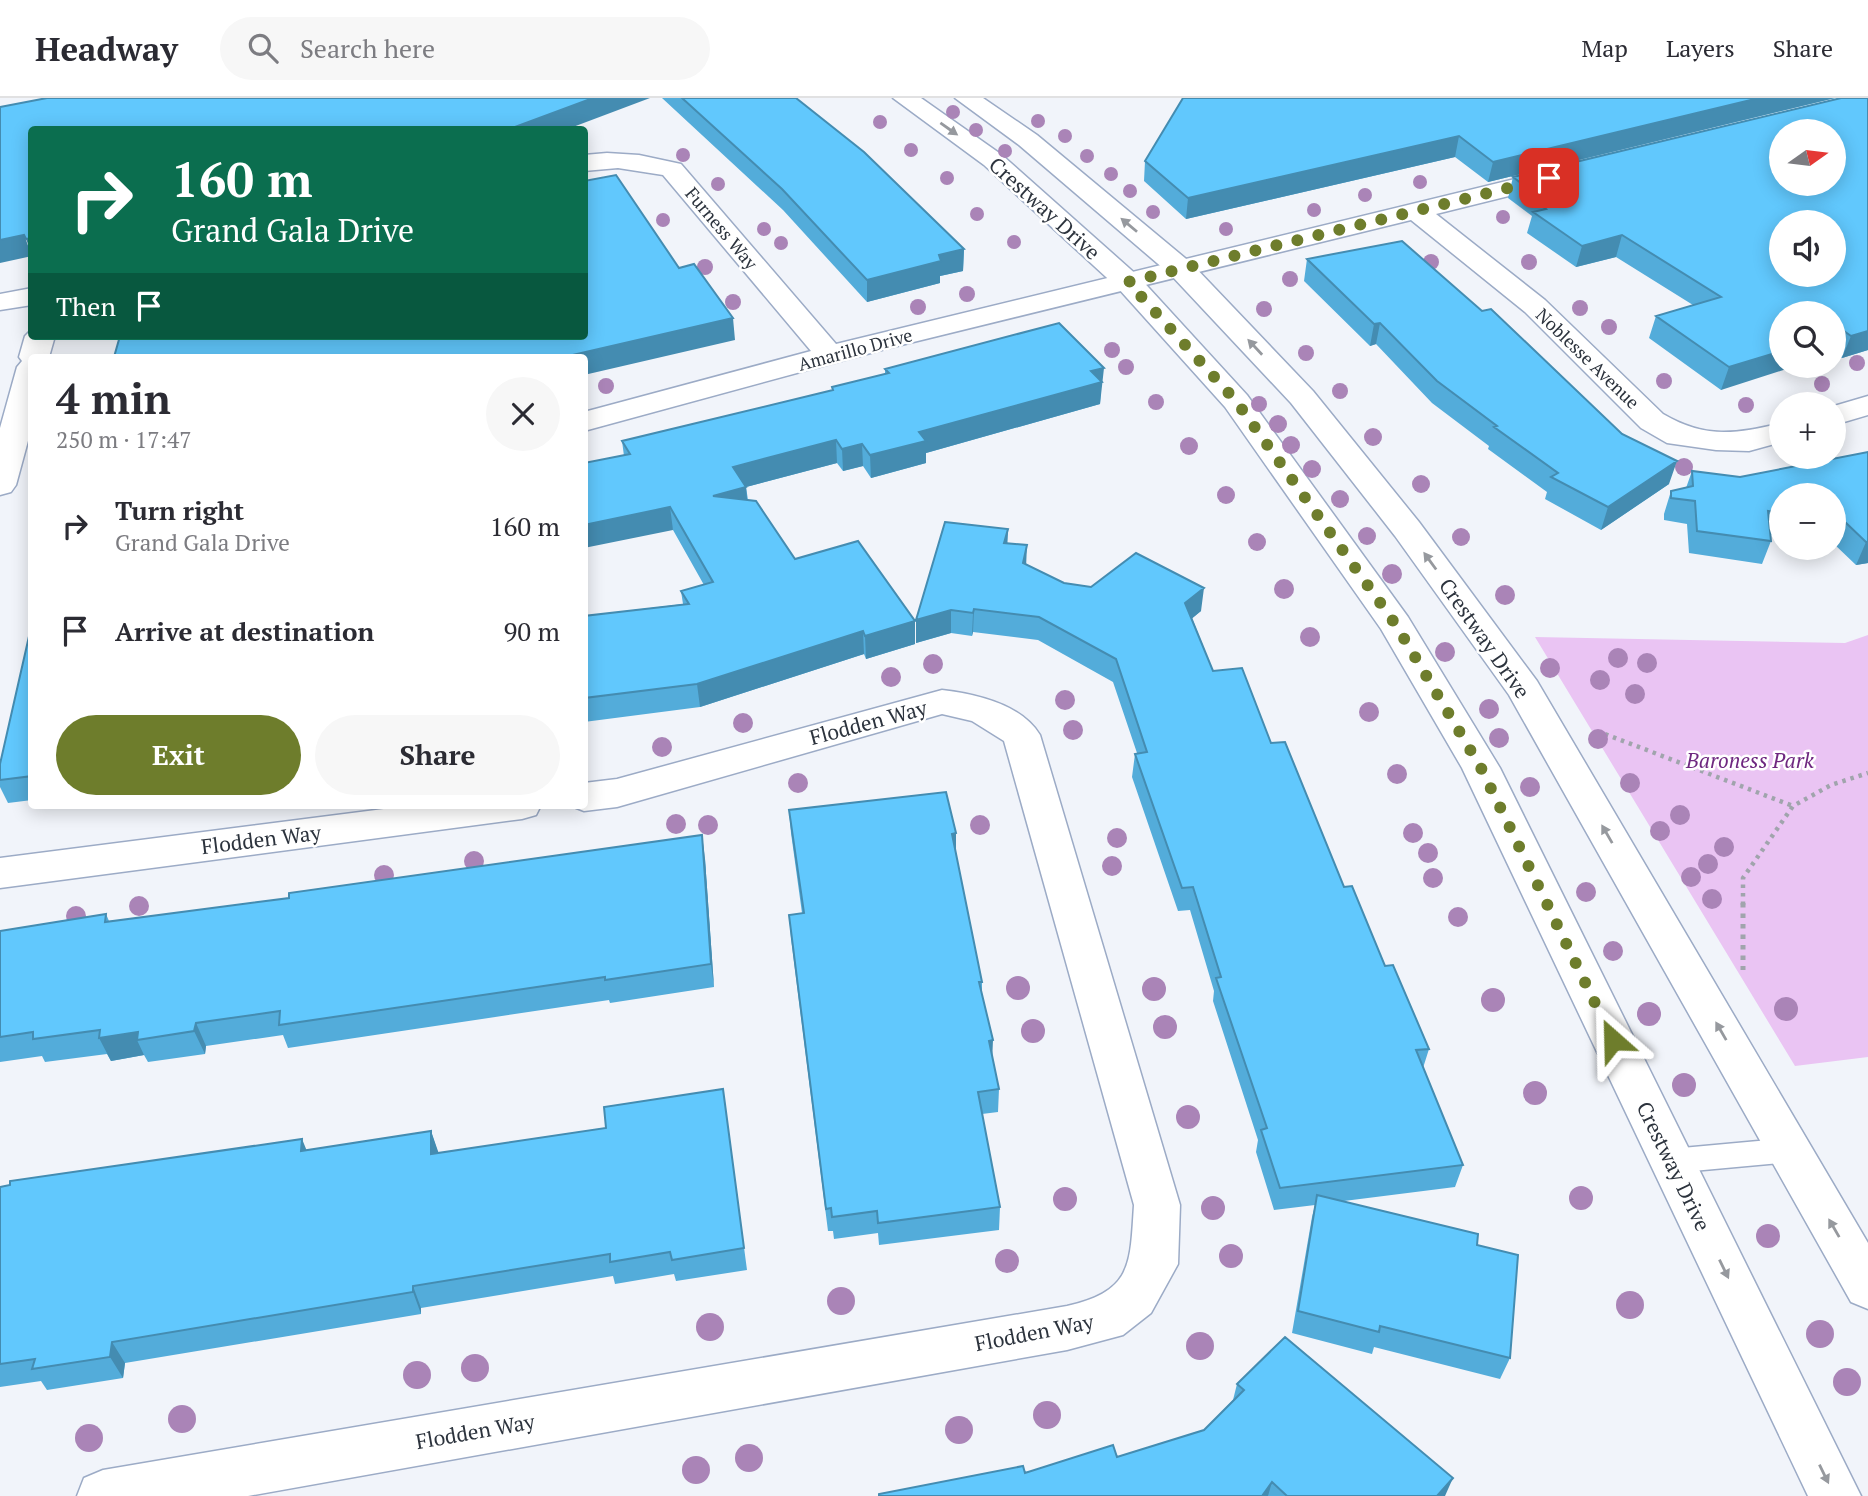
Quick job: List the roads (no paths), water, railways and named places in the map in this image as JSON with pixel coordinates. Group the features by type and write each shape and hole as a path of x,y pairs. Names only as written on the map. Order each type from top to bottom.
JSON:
{"street":[{"name":"Crestway Drive","path":"905,98 993,160 1128,282 1236,401 1396,625 1481,768 1835,1496"},
{"name":"Crestway Drive","path":"967,98 1027,140 1181,269 1302,397 1407,529 1524,690 1868,1287"},
{"name":"Furness Way","path":"588,162 601,159 635,160 672,169 830,355"},
{"name":"Amarillo Drive","path":"588,421 830,355 1589,169"},
{"name":"Noblesse Avenue","path":"1416,211 1535,306 1653,421 1678,436 1716,441 1749,442 1769,436"},
{"path":"0,302 28,297"},
{"path":"28,382 0,486 28,485"},
{"path":"1846,411 1868,405"},
{"name":"Flodden Way","path":"103,1496 1067,1328 1107,1319 1134,1298 1154,1265 1157,1205 1021,735 999,717 971,705 943,702 628,789 588,796"},
{"name":"Flodden Way","path":"0,873 491,809"}],"lane":[{"path":"1671,1161 1790,1150"}],"park label":[{"name":"Baroness Park","path":"1750,760"}]}
